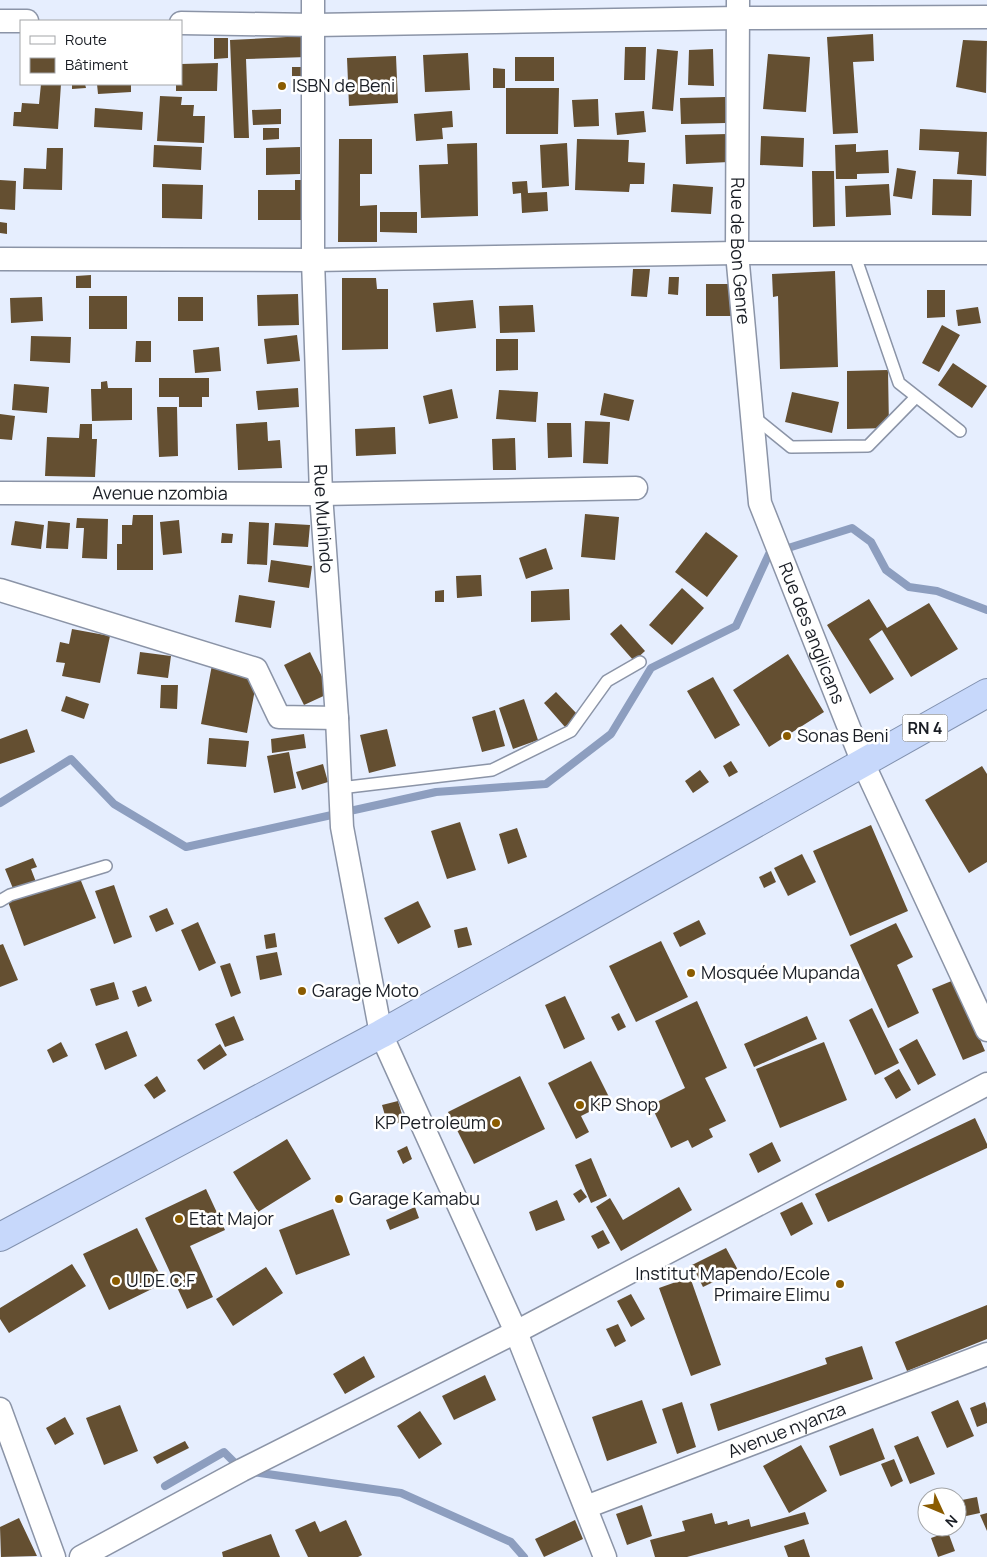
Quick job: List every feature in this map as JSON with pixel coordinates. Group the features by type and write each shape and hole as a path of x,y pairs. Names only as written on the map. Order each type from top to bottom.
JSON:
{"highway":[{"name":"RN 4","path":"0,1237 381,1034 987,693"}],"street":[{"name":"Rue Muhindo","path":"313,0 314,260 321,494 337,718 342,827 381,1034 516,1332 605,1557"},
{"path":"182,23 314,25 738,9 987,17"},
{"name":"Rue de Bon Genre","path":"738,9 737,253 760,502"},
{"path":"0,21 20,21"},
{"path":"0,259 314,260 737,253 987,253"},
{"name":"Avenue nzombia","path":"0,492 321,494 636,488"},
{"name":"Rue des anglicans","path":"760,502 863,763 987,1030"},
{"path":"0,590 256,669 278,717 337,718"},
{"path":"81,1557 242,1470 516,1332 987,1084"},
{"name":"Avenue nyanza","path":"586,1507 987,1354"},
{"path":"0,1409 54,1557"}],"lane":[{"path":"854,253 898,383 960,431"},
{"path":"752,416 792,447 868,446 916,397"},
{"path":"341,794 492,770 572,731 607,681 640,662"},
{"path":"0,901 10,895 106,866"}],"building":[{"path":"873,34 874,61 853,62 858,133 833,134 827,37"},
{"path":"306,36 307,57 246,59 249,138 234,138 230,40"},
{"path":"214,38 228,38 228,58 214,59"},
{"path":"963,40 987,41 986,93 956,87"},
{"path":"625,47 646,47 645,80 624,80"},
{"path":"657,49 678,51 673,111 652,109"},
{"path":"713,49 714,86 688,85 689,50"},
{"path":"468,53 470,90 425,92 423,55"},
{"path":"768,54 810,57 806,112 763,109"},
{"path":"396,56 398,103 349,106 347,58"},
{"path":"515,57 554,57 554,81 515,81"},
{"path":"218,63 217,91 176,91 176,85 182,85 182,64"},
{"path":"292,67 309,67 309,76 292,76"},
{"path":"493,68 505,69 505,88 493,88"},
{"path":"41,85 61,85 58,129 13,126 14,112 21,112 22,103 39,104"},
{"path":"72,85 85,85 86,88 72,89"},
{"path":"97,85 131,85 131,92 98,94"},
{"path":"506,88 559,88 558,134 506,134"},
{"path":"160,96 182,97 181,105 194,105 193,116 205,116 204,143 157,141"},
{"path":"725,97 726,123 681,124 680,98"},
{"path":"598,99 599,126 574,127 572,100"},
{"path":"95,108 143,112 142,130 94,127"},
{"path":"281,109 281,124 253,125 252,110"},
{"path":"452,111 453,127 442,128 443,139 416,141 414,114"},
{"path":"644,111 646,132 617,135 615,113"},
{"path":"263,128 279,128 279,139 263,140"},
{"path":"920,129 987,132 986,176 957,174 959,152 919,150"},
{"path":"728,134 729,162 686,164 685,135"},
{"path":"761,136 804,138 803,167 760,165"},
{"path":"339,139 372,139 372,174 360,174 360,206 377,205 377,242 338,242"},
{"path":"577,139 629,140 628,162 645,163 644,184 630,184 629,192 575,190"},
{"path":"477,143 478,216 421,218 419,165 448,164 447,144"},
{"path":"567,143 569,186 542,188 540,145"},
{"path":"856,144 856,152 888,150 889,173 857,174 857,179 836,179 835,145"},
{"path":"154,145 202,147 201,170 153,167"},
{"path":"300,147 300,174 266,175 266,148"},
{"path":"47,148 63,148 62,190 23,189 24,168 46,169"},
{"path":"897,168 916,171 912,199 893,196"},
{"path":"812,171 834,171 835,226 813,227"},
{"path":"933,179 972,180 971,216 932,215"},
{"path":"0,180 16,181 15,210 0,209"},
{"path":"295,180 307,180 306,220 258,220 258,190 295,190"},
{"path":"527,181 528,193 547,192 548,211 522,213 521,193 513,194 512,182"},
{"path":"162,184 203,185 202,219 162,218"},
{"path":"673,184 713,187 711,214 671,212"},
{"path":"889,184 891,215 846,217 845,186"},
{"path":"380,212 417,212 417,233 380,232"},
{"path":"0,222 7,223 7,234 0,233"},
{"path":"633,269 650,269 647,297 631,296"},
{"path":"835,271 838,367 780,369 778,296 773,297 772,274"},
{"path":"91,275 91,288 76,288 76,276"},
{"path":"669,277 679,277 678,295 668,294"},
{"path":"342,278 376,278 377,289 388,289 388,349 342,350"},
{"path":"706,284 731,284 732,316 706,316"},
{"path":"927,290 945,290 945,317 927,318"},
{"path":"298,294 299,325 258,326 257,295"},
{"path":"89,296 127,296 127,329 89,329"},
{"path":"42,297 43,321 11,323 10,298"},
{"path":"178,297 203,297 203,321 178,321"},
{"path":"473,300 476,328 436,332 433,303"},
{"path":"533,305 535,332 500,333 499,306"},
{"path":"978,307 981,323 958,326 956,310"},
{"path":"942,325 960,335 939,372 922,363"},
{"path":"297,335 300,361 267,364 264,339"},
{"path":"31,336 71,337 70,363 30,361"},
{"path":"496,339 518,339 518,370 496,371"},
{"path":"136,341 151,341 151,362 135,362"},
{"path":"219,347 221,371 195,373 193,350"},
{"path":"953,363 987,386 972,408 938,385"},
{"path":"888,370 889,428 847,429 847,371"},
{"path":"159,378 209,378 209,397 202,397 202,407 179,407 179,397 159,397"},
{"path":"107,381 108,388 132,388 132,420 92,421 91,389 101,389 101,382"},
{"path":"14,384 49,387 47,413 12,410"},
{"path":"298,388 299,407 258,410 256,391"},
{"path":"452,389 458,418 429,424 423,396"},
{"path":"499,390 538,392 536,422 496,419"},
{"path":"792,392 839,402 832,433 785,422"},
{"path":"604,393 634,400 629,421 600,415"},
{"path":"157,407 177,407 178,456 159,457"},
{"path":"0,414 15,416 12,440 0,439"},
{"path":"585,421 610,422 608,464 583,463"},
{"path":"267,422 268,441 280,440 282,468 238,470 236,424"},
{"path":"547,423 571,423 572,457 548,458"},
{"path":"80,424 92,424 92,439 97,439 95,477 45,476 47,437 79,438"},
{"path":"395,427 396,454 356,456 355,429"},
{"path":"515,438 516,470 493,470 492,439"},
{"path":"585,514 619,517 615,560 581,557"},
{"path":"133,515 153,515 153,570 117,570 117,544 122,544 122,525 132,525"},
{"path":"77,518 108,519 107,559 82,558 84,528 76,528"},
{"path":"179,520 182,553 163,555 160,522"},
{"path":"15,521 44,525 41,549 11,545"},
{"path":"48,521 70,523 68,549 46,548"},
{"path":"249,522 269,523 267,565 247,564"},
{"path":"275,523 310,525 308,547 273,545"},
{"path":"706,532 738,556 707,597 675,572"},
{"path":"222,533 233,534 232,543 221,543"},
{"path":"546,548 553,569 526,579 519,558"},
{"path":"271,560 312,566 309,588 268,582"},
{"path":"481,575 482,596 457,598 456,576"},
{"path":"682,588 704,608 672,645 649,625"},
{"path":"569,589 570,620 531,622 531,591"},
{"path":"444,590 444,602 435,602 435,591"},
{"path":"239,595 275,601 271,628 235,622"},
{"path":"869,599 887,628 929,603 958,649 911,677 882,630 869,639 894,679 870,694 827,625"},
{"path":"621,624 645,651 634,661 610,634"},
{"path":"72,629 110,636 100,683 62,676 65,663 56,662 60,642 69,644"},
{"path":"140,652 171,656 168,678 137,674"},
{"path":"310,652 330,693 304,705 284,665"},
{"path":"214,654 260,662 247,733 201,724"},
{"path":"788,654 824,712 769,747 733,690"},
{"path":"713,677 740,725 715,739 687,691"},
{"path":"161,685 178,685 177,709 160,708"},
{"path":"556,692 578,715 565,727 544,703"},
{"path":"66,696 89,704 84,719 61,711"},
{"path":"524,699 538,740 513,749 499,708"},
{"path":"495,710 505,746 482,752 472,717"},
{"path":"27,729 35,752 0,764 0,739"},
{"path":"387,729 396,766 369,773 360,735"},
{"path":"304,734 306,748 272,753 271,739"},
{"path":"209,738 249,741 246,767 207,764"},
{"path":"289,752 296,788 274,793 267,756"},
{"path":"731,761 738,772 729,777 723,766"},
{"path":"323,764 328,782 302,790 296,772"},
{"path":"982,766 987,774 987,862 969,873 925,800"},
{"path":"700,770 709,782 693,793 685,781"},
{"path":"460,822 476,870 447,879 431,831"},
{"path":"871,825 908,911 850,936 813,851"},
{"path":"517,828 527,857 508,864 499,834"},
{"path":"802,854 816,882 788,896 774,868"},
{"path":"33,858 37,867 31,869 36,882 14,891 5,869"},
{"path":"77,871 96,918 24,946 7,899"},
{"path":"771,871 776,882 764,888 759,877"},
{"path":"114,885 132,937 114,944 95,891"},
{"path":"418,901 431,927 398,944 384,918"},
{"path":"167,908 174,924 156,932 149,916"},
{"path":"699,920 706,934 680,947 673,933"},
{"path":"198,922 216,963 199,971 181,930"},
{"path":"896,923 913,957 897,965 919,1013 888,1028 850,945"},
{"path":"467,927 472,945 458,948 454,930"},
{"path":"275,933 277,947 266,949 264,935"},
{"path":"661,941 688,997 636,1022 609,966"},
{"path":"3,944 18,980 0,987 0,945"},
{"path":"277,952 282,975 260,980 256,956"},
{"path":"230,963 241,993 231,997 220,966"},
{"path":"954,980 985,1051 963,1060 932,989"},
{"path":"114,982 119,999 96,1006 90,989"},
{"path":"146,986 152,1001 138,1007 132,991"},
{"path":"565,996 585,1039 564,1049 545,1005"},
{"path":"697,1001 727,1068 705,1078 726,1121 709,1129 713,1137 692,1148 688,1140 671,1148 651,1105 685,1088 655,1021"},
{"path":"872,1008 899,1063 875,1075 849,1020"},
{"path":"619,1013 626,1027 618,1031 611,1017"},
{"path":"234,1016 244,1040 225,1047 215,1024"},
{"path":"807,1016 817,1039 754,1067 744,1044"},
{"path":"127,1031 137,1056 105,1070 95,1044"},
{"path":"917,1039 936,1075 918,1085 899,1049"},
{"path":"61,1042 68,1056 53,1063 47,1050"},
{"path":"824,1042 847,1100 780,1128 756,1069"},
{"path":"220,1044 227,1055 204,1070 197,1060"},
{"path":"591,1061 611,1101 581,1116 589,1132 576,1139 548,1083"},
{"path":"899,1069 911,1090 896,1099 884,1078"},
{"path":"157,1076 166,1091 154,1099 144,1085"},
{"path":"520,1076 545,1129 474,1164 448,1112"},
{"path":"398,1101 404,1121 388,1126 382,1105"},
{"path":"975,1118 987,1148 828,1222 815,1194"},
{"path":"287,1139 311,1179 258,1212 233,1172"},
{"path":"772,1142 781,1161 758,1173 749,1154"},
{"path":"407,1146 412,1159 403,1164 397,1151"},
{"path":"591,1158 607,1196 591,1203 575,1165"},
{"path":"679,1187 692,1210 621,1251 596,1207 610,1198 623,1220"},
{"path":"206,1189 225,1230 190,1246 213,1297 187,1309 145,1218"},
{"path":"581,1189 587,1197 579,1203 573,1194"},
{"path":"557,1200 565,1220 536,1231 529,1212"},
{"path":"802,1202 813,1224 791,1236 780,1213"},
{"path":"415,1207 419,1218 390,1230 386,1220"},
{"path":"333,1209 350,1255 296,1275 279,1230"},
{"path":"137,1228 164,1283 109,1310 83,1254"},
{"path":"603,1230 610,1243 598,1249 591,1236"},
{"path":"726,1248 738,1270 703,1287 692,1265"},
{"path":"72,1264 86,1286 9,1333 0,1319 0,1308"},
{"path":"266,1267 283,1293 233,1326 216,1299"},
{"path":"690,1277 721,1365 691,1376 659,1288"},
{"path":"631,1294 645,1319 631,1327 617,1301"},
{"path":"987,1305 987,1339 907,1371 895,1342"},
{"path":"618,1324 626,1341 615,1347 606,1329"},
{"path":"862,1346 873,1379 718,1431 710,1404 827,1364 825,1358"},
{"path":"364,1356 375,1377 345,1394 333,1374"},
{"path":"485,1375 496,1400 454,1420 442,1396"},
{"path":"642,1400 657,1443 607,1461 592,1417"},
{"path":"958,1400 974,1436 947,1448 931,1412"},
{"path":"682,1402 696,1447 677,1454 662,1409"},
{"path":"985,1402 987,1423 977,1427 970,1408"},
{"path":"120,1405 138,1451 104,1465 86,1418"},
{"path":"420,1411 442,1444 419,1459 397,1426"},
{"path":"65,1417 74,1434 55,1445 46,1428"},
{"path":"873,1428 885,1459 840,1476 829,1446"},
{"path":"918,1436 935,1474 910,1484 894,1446"},
{"path":"185,1441 189,1448 157,1464 153,1457"},
{"path":"801,1445 827,1491 789,1513 763,1466"},
{"path":"894,1459 903,1481 891,1487 881,1464"},
{"path":"977,1497 980,1513 967,1516 967,1499"},
{"path":"642,1505 652,1536 627,1545 616,1514"},
{"path":"805,1512 809,1524 687,1557 655,1557 650,1540 685,1531 682,1521 712,1513 715,1524 727,1521 728,1525 749,1519 751,1527"},
{"path":"987,1513 987,1531 980,1515"},
{"path":"19,1518 37,1556 1,1557 0,1527"},
{"path":"346,1520 362,1555 358,1557 308,1557 295,1530 315,1521 320,1532"},
{"path":"575,1520 583,1539 544,1557 535,1539"},
{"path":"271,1534 280,1557 223,1557 222,1552"},
{"path":"950,1537 955,1551 938,1557 931,1538"},
{"path":"804,1539 810,1557 788,1557 784,1546"}],"waterway":[{"path":"0,803 71,759 114,804 186,847 436,792 546,784 611,734 651,668 736,626 769,554 852,528 871,542 886,570 909,587 937,591 987,610"},
{"path":"165,1486 224,1452 240,1468"},
{"path":"253,1472 401,1493 511,1542 524,1557"}],"place":[{"name":"ISBN de Beni","path":"282,86"},
{"name":"Sonas Beni","path":"787,736"},
{"name":"Mosquée Mupanda","path":"691,973"},
{"name":"Garage Moto","path":"302,991"},
{"name":"KP Shop","path":"580,1105"},
{"name":"KP Petroleum","path":"496,1123"},
{"name":"Garage Kamabu","path":"339,1199"},
{"name":"Etat Major","path":"179,1219"},
{"name":"U.DE.C.F","path":"116,1281"},
{"name":"Institut Mapendo/Ecole Primaire Elimu","path":"840,1284"}]}
